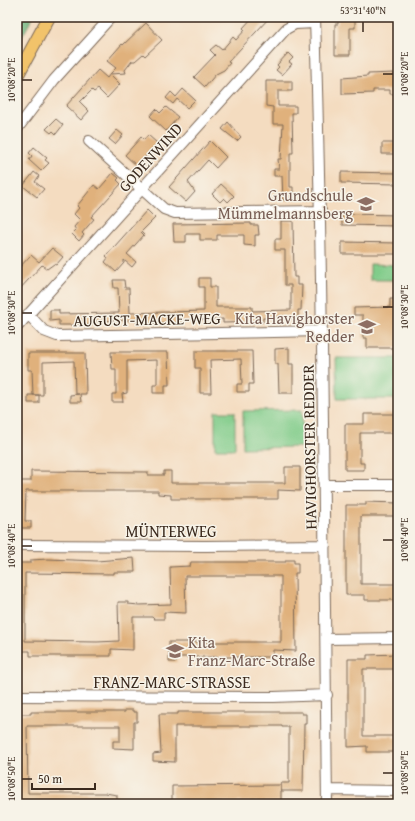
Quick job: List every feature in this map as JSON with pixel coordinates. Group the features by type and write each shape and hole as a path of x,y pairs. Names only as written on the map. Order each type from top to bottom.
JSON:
{"main road":[{"path":"17,76 49,17"}],"street":[{"path":"17,129 54,80 111,17"},
{"name":"GODENWIND","path":"17,327 286,29 295,24 315,20"},
{"name":"HAVIGHORSTER REDDER","path":"315,20 321,211 325,485 327,804"},
{"path":"89,141 164,209 175,213 321,211"},
{"name":"AUGUST-MACKE-WEG","path":"28,314 44,331 57,336 322,331"},
{"path":"325,485 398,485"},
{"name":"MÜNTERWEG","path":"17,545 325,545"},
{"path":"326,639 398,638"},
{"name":"FRANZ-MARC-STRASSE","path":"17,696 274,697 327,695"},
{"path":"327,790 398,791"}],"green space":[{"path":"17,17 33,17 17,46"},
{"path":"370,264 395,265 395,280 370,280"},
{"path":"336,358 398,358 398,399 337,399"},
{"path":"302,410 303,447 243,448 243,411"},
{"path":"215,412 235,412 235,449 215,449"}],"building":[{"path":"253,17 270,17 228,62 230,63 224,70 216,74 205,87 194,77 215,55 210,50 216,45 222,50 233,37 236,40 245,30 243,28"},
{"path":"338,17 355,17 355,28 350,28 350,55 335,55 335,24 338,24"},
{"path":"146,23 162,40 145,56 143,54 135,61 132,61 125,70 126,73 110,74 116,68 107,61 122,44 123,45"},
{"path":"288,53 293,58 289,62 292,64 282,75 276,70 279,67 277,65"},
{"path":"98,70 107,78 110,74 120,84 107,98 98,89 94,92 92,90 80,102 89,111 81,120 66,106"},
{"path":"394,73 394,77 398,77 398,94 390,94 390,90 373,90 373,93 342,94 342,78 368,76 368,74"},
{"path":"266,81 292,81 292,91 278,91 278,106 296,106 296,113 292,113 293,153 290,153 290,187 293,187 293,200 283,200 282,176 274,176 274,169 279,169 278,159 281,159 283,124 273,124 273,107 266,106"},
{"path":"183,89 195,100 187,108 177,99 173,104 166,98 171,92 176,97"},
{"path":"166,107 178,117 166,131 150,116 156,109 160,113"},
{"path":"56,119 63,125 56,134 53,131 51,133 46,129"},
{"path":"228,122 241,137 237,141 222,129"},
{"path":"117,130 123,135 115,144 109,139"},
{"path":"148,135 157,143 137,166 125,155 141,137 144,140"},
{"path":"210,141 226,157 216,168 208,160 188,182 195,192 186,202 169,187"},
{"path":"382,143 398,143 398,154 382,154"},
{"path":"34,147 47,158 45,160 49,163 41,171 29,160 32,156 29,153"},
{"path":"34,172 39,176 35,182 44,189 37,197 23,186"},
{"path":"341,172 398,173 398,184 341,183"},
{"path":"113,173 119,178 117,180 121,184 91,217 94,219 82,233 84,235 79,241 72,234 76,230 74,227 80,220 74,214 79,208 77,206 94,185 99,189"},
{"path":"221,184 234,196 228,202 224,198 220,202 212,194"},
{"path":"147,210 155,218 141,232 144,235 127,254 136,262 132,267 124,260 124,263 116,272 105,262 108,258 106,256"},
{"path":"342,214 398,215 398,226 342,225"},
{"path":"281,221 293,221 294,277 297,277 297,285 302,285 301,310 298,310 298,318 263,318 263,322 223,323 223,319 179,320 179,323 137,324 137,320 92,321 92,325 59,325 59,320 50,321 50,310 59,310 59,314 119,313 118,288 114,288 113,280 124,280 125,288 129,288 130,313 204,311 204,287 199,287 199,278 210,278 210,287 216,287 216,307 252,307 252,311 291,310 291,285 285,285 285,250 275,250 275,239 281,239"},
{"path":"251,223 251,225 258,225 259,235 255,235 255,246 244,245 244,235 217,235 217,240 200,240 200,234 186,234 186,242 174,242 173,224"},
{"path":"342,242 398,243 398,254 342,254"},
{"path":"52,248 63,257 56,265 54,264 47,269 42,265 17,292 17,270 31,255 39,262"},
{"path":"390,299 397,299 398,348 367,348 367,338 363,338 363,315 354,315 354,308 390,307"},
{"path":"289,348 289,364 293,364 293,393 279,393 278,364 275,364 275,349"},
{"path":"195,351 252,351 253,384 249,384 249,392 237,392 237,384 242,384 241,359 210,360 211,393 200,393 200,368 195,368"},
{"path":"111,352 168,352 169,385 165,385 165,393 153,393 153,385 157,385 157,360 127,361 127,393 122,394 123,402 112,402 112,394 116,394 116,369 112,369"},
{"path":"28,353 85,353 86,394 80,394 81,402 70,402 70,395 79,394 75,394 74,361 43,362 43,395 33,395 32,370 28,370"},
{"path":"28,395 39,395 39,403 28,403"},
{"path":"364,414 394,414 394,417 398,417 398,433 360,433 360,463 364,463 364,470 345,470 345,424 364,424"},
{"path":"285,467 300,467 300,491 278,490 278,499 171,499 171,495 158,494 158,491 26,491 25,521 31,521 31,528 17,528 17,481 31,481 31,471 148,472 148,475 164,475 164,471 171,471 171,483 285,483"},
{"path":"366,502 398,503 398,516 361,516 361,584 398,584 398,600 365,600 365,595 346,595 346,505 366,505"},
{"path":"134,558 135,572 114,572 114,574 25,573 25,641 119,641 118,602 128,602 128,604 139,605 171,604 170,567 190,566 191,562 286,562 286,560 294,560 294,563 298,563 298,573 295,573 296,651 273,650 273,657 176,657 177,662 169,662 169,642 281,642 281,576 185,576 186,613 164,612 164,619 154,619 152,617 133,617 133,650 111,649 111,656 30,656 30,651 17,651 17,563 31,563 31,560 48,559 97,561"},
{"path":"398,654 398,669 363,669 363,736 393,736 393,738 398,738 398,752 367,752 367,746 348,747 348,659 367,659 367,655"},
{"path":"125,710 133,710 133,712 137,712 137,722 134,722 134,749 113,748 113,741 120,741 120,726 27,726 28,793 105,793 117,795 117,804 17,803 17,714 31,714 31,712 125,712"},
{"path":"178,712 302,712 302,714 306,714 306,724 304,724 303,791 281,791 281,783 289,783 289,727 175,726 175,762 153,761 153,754 161,753 159,714 178,714"},
{"path":"281,785 281,802 172,802 172,786"}],"place":[{"name":"Grundschule Mümmelmannsberg","path":"366,204"},
{"name":"Kita Havighorster Redder","path":"367,327"},
{"name":"Kita Franz-Marc-Straße","path":"175,651"}]}
